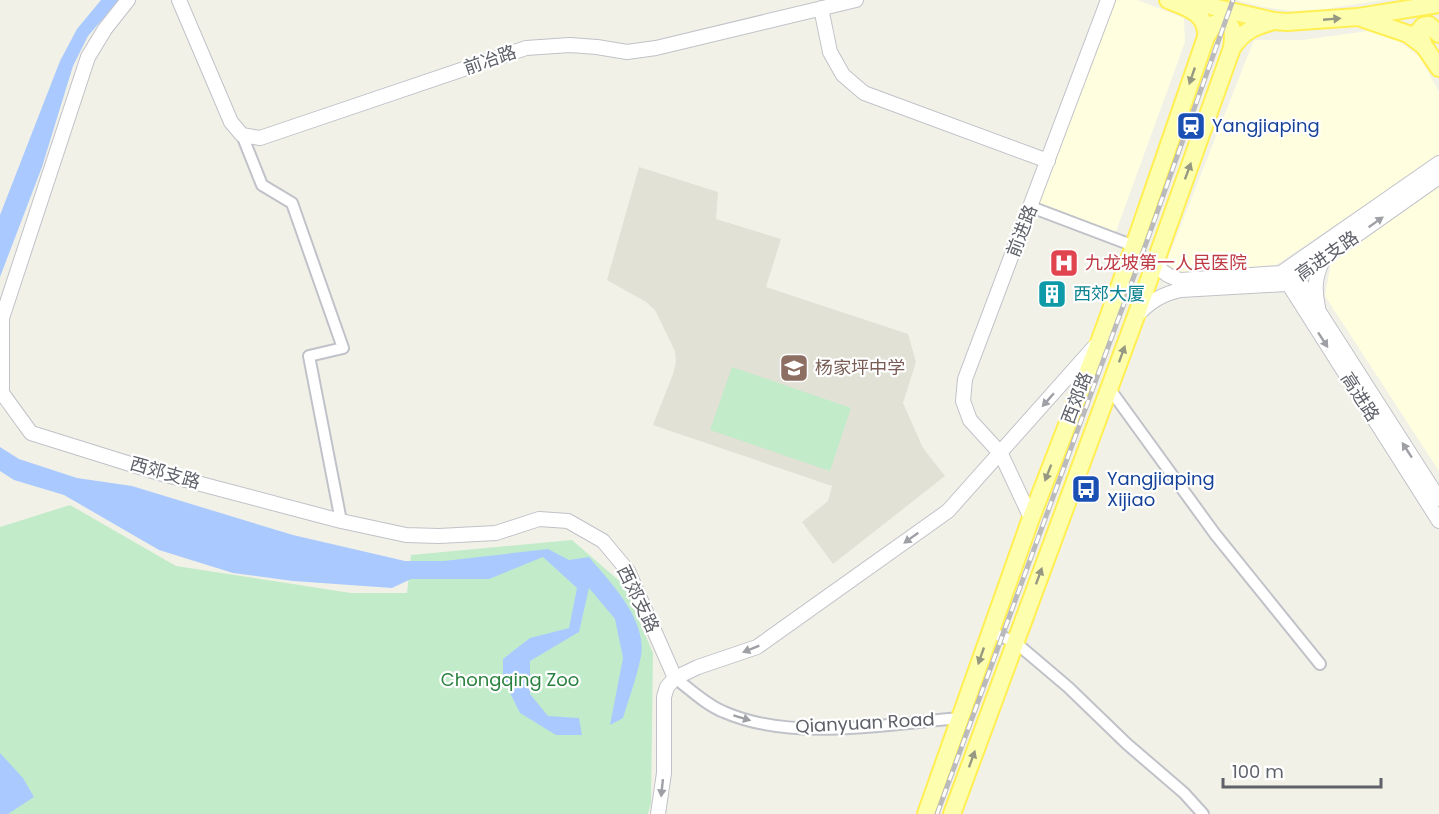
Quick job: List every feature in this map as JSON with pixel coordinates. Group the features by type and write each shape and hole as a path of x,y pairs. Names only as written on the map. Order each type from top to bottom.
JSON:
{"main road":[{"path":"1168,0 1198,13 1206,27 1206,38"},
{"path":"1195,0 1217,8 1274,21 1299,22 1358,17 1439,4"},
{"path":"1358,17 1408,34 1424,46"},
{"name":"西郊路","path":"952,814 1136,316 1232,48 1250,29 1274,21"},
{"path":"1206,38 1215,24 1222,22 1229,25 1233,31 1232,48"},
{"path":"1439,34 1429,25 1423,26 1419,31 1424,46 1439,68"},
{"name":"西郊路","path":"926,814 1031,518 1134,246 1206,38"}],"street":[{"name":"西郊支路","path":"128,0 105,29 88,57 2,318 2,393 32,433 159,473 341,521 406,535 439,537 496,533 539,519 568,521 603,541 628,571 675,678"},
{"path":"179,0 231,122 242,135 262,185 292,203 343,348 309,356 341,521"},
{"name":"前冶路","path":"242,135 260,138 526,48 570,45 627,52 656,48 856,0"},
{"name":"前进路","path":"1031,518 1001,454 970,420 963,401 965,379 1108,0"},
{"path":"821,8 830,52 843,75 864,93 1048,161"},
{"name":"高进支路","path":"1155,263 1161,272 1170,278 1181,280 1289,276 1439,163"},
{"name":"高进支路","path":"1136,316 1151,301 1168,293 1289,276 1323,260 1439,177"},
{"path":"1031,207 1134,246"},
{"path":"1319,312 1315,293 1316,275 1323,260"},
{"name":"高进路","path":"1289,276 1319,312 1439,499"},
{"name":"高进路","path":"1289,276 1439,521"},
{"path":"658,814 664,773 664,697 675,678 698,667 757,647 948,511 1100,340"},
{"path":"1109,388 1215,534 1320,664"},
{"path":"990,632 1015,642 1068,687 1203,814"},
{"name":"Qianyuan Road","path":"675,678 722,712 772,726 824,729 960,718"}],"shaded area":[{"path":"1113,0 1137,0 1184,18 1185,42 1115,234 1035,204"},
{"path":"1236,0 1384,0 1319,10 1292,11"},
{"path":"1375,30 1387,32 1420,57 1439,92 1439,155 1276,265 1181,273 1166,263 1254,40 1303,40"},
{"name":"杨家坪中学","path":"639,167 718,192 716,219 781,239 766,287 908,334 916,362 903,403 923,448 945,476 833,564 802,522 828,501 832,486 653,425 673,374 676,362 675,351 655,310 646,302 607,280"},
{"path":"1439,187 1439,471 1325,296 1331,263"}],"green space":[{"path":"732,367 851,408 830,471 710,430"},
{"name":"Chongqing Zoo","path":"70,505 176,566 351,593 407,593 411,555 572,540 624,585 653,653 651,803 648,814 0,814 0,527"}],"water":[{"path":"101,0 119,0 88,36 73,66 42,167 0,277 0,215 60,61 77,29"},
{"path":"0,447 19,459 77,478 132,486 293,535 405,561 444,561 548,549 569,560 589,557 633,615 641,642 641,656 623,718 610,725 623,658 615,619 589,588 579,632 530,661 530,694 548,716 579,718 582,735 556,735 520,713 503,679 503,659 530,638 569,628 577,588 543,557 489,579 411,579 392,588 293,581 233,573 159,550 64,495 14,480 0,471"},
{"path":"0,753 23,778 34,797 8,814 0,814"}],"railway":[{"path":"937,814 1233,0"}],"place":[{"name":"Yangjiaping","path":"1191,126"},
{"name":"九龙坡第一人民医院","path":"1064,263"},
{"name":"西郊大厦","path":"1052,294"},
{"name":"杨家坪中学","path":"794,368"},
{"name":"Yangjiaping Xijiao","path":"1086,489"}]}
